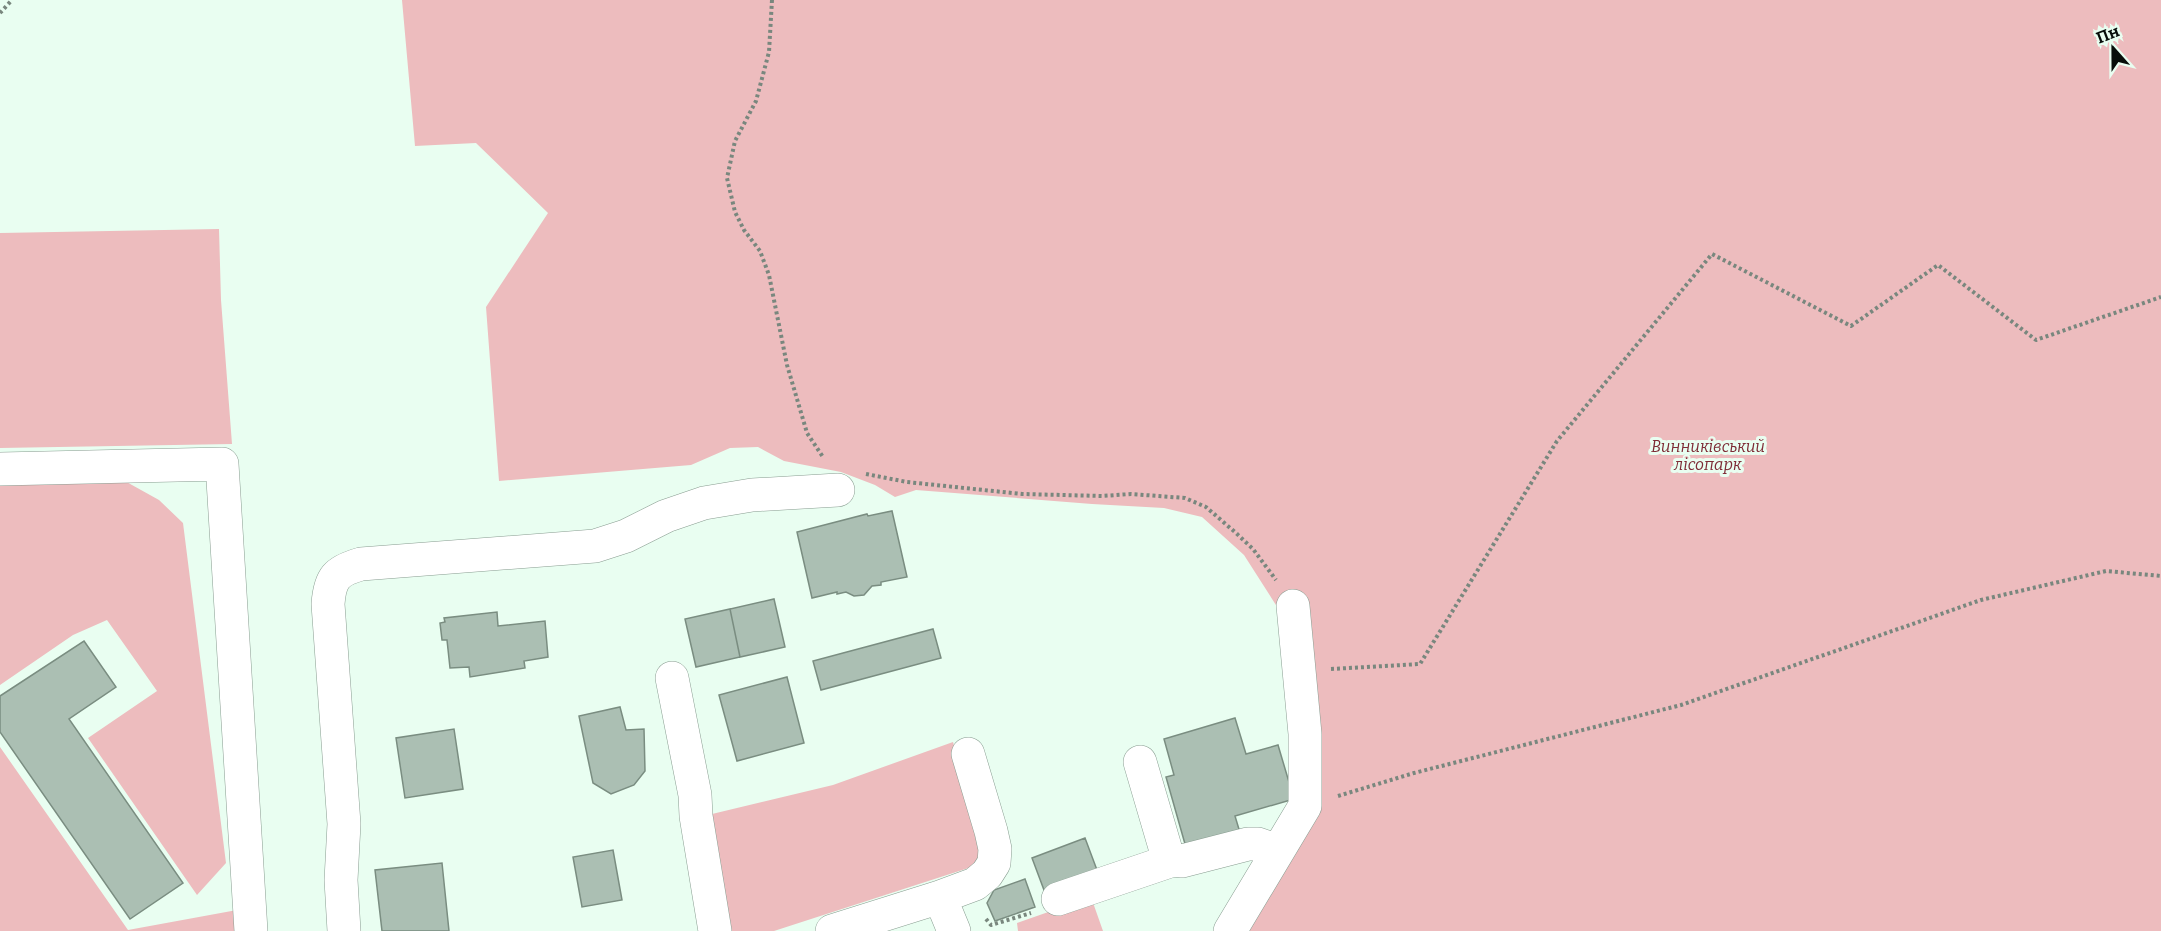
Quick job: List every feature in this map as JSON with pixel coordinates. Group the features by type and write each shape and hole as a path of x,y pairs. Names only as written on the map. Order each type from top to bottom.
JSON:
{"street":[{"path":"0,469 222,464 251,931"},
{"path":"344,931 341,880 344,824 328,604 329,587 336,576 345,568 361,564 595,546 626,536 666,516 704,503 752,495 842,474"},
{"path":"1230,931 1305,806 1305,734 1293,606"},
{"path":"672,678 695,795 696,816 716,931"},
{"path":"832,931 940,897 975,884 987,874 994,863 995,849 968,754"},
{"path":"1140,762 1167,854 1173,860"},
{"path":"1058,899 1173,860 1182,861 1248,844 1258,844 1278,851"},
{"path":"940,897 954,931"}],"path":[{"path":"0,13 12,0"},
{"path":"772,0 769,52 756,101 735,141 727,178 735,212 744,230 760,251 769,275 787,365 807,433 820,456 842,474 907,482 1022,494 1102,496 1131,494 1185,498 1206,507 1253,549 1293,606"},
{"path":"1300,670 1420,664 1557,441 1712,254 1851,326 1938,265 2036,340 2161,297"},
{"path":"1305,806 1414,773 1681,705 1981,600 2106,571 2161,576"},
{"path":"984,915 989,923 994,924 1036,911 1058,899"}],"green space":[{"name":"Винниківський лісопарк","path":"402,0 2161,0 2161,931 1215,931 1296,806 1283,616 1244,555 1202,517 1164,508 916,490 895,497 875,485 841,472 784,461 758,447 730,448 691,465 499,481 486,307 548,213 476,143 415,146"},
{"path":"219,229 221,300 232,444 0,448 0,233"},
{"path":"0,479 123,480 159,500 183,523 226,863 197,895 88,738 157,691 107,620 73,635 0,685"},
{"path":"953,742 987,862 774,931 727,931 712,814 833,785"},
{"path":"0,747 128,930 237,910 239,931 0,931"},
{"path":"1091,897 1103,931 1018,931 1017,923"}],"building":[{"path":"892,511 907,577 881,582 881,585 872,586 864,595 854,596 846,592 837,594 837,592 812,598 797,532 867,514 868,516"},
{"path":"774,599 785,647 740,657 730,609"},
{"path":"730,609 740,657 696,667 685,619"},
{"path":"497,612 498,626 545,621 548,657 524,661 525,668 470,677 469,667 450,668 447,640 442,640 440,623 445,622 444,618"},
{"path":"933,629 941,658 821,690 813,661"},
{"path":"84,641 116,687 69,719 183,883 130,919 0,732 0,696"},
{"path":"787,677 804,743 737,761 719,695"},
{"path":"620,707 626,730 644,729 645,771 634,785 611,794 593,783 579,716"},
{"path":"1235,718 1246,754 1278,745 1294,799 1235,816 1241,836 1187,851 1166,777 1174,775 1164,739"},
{"path":"454,729 463,789 405,798 396,738"},
{"path":"1085,838 1097,870 1044,890 1032,858"},
{"path":"613,850 622,900 582,907 573,857"},
{"path":"442,863 449,931 382,931 375,870"},
{"path":"1025,879 1035,907 995,921 987,903 994,890"}]}
